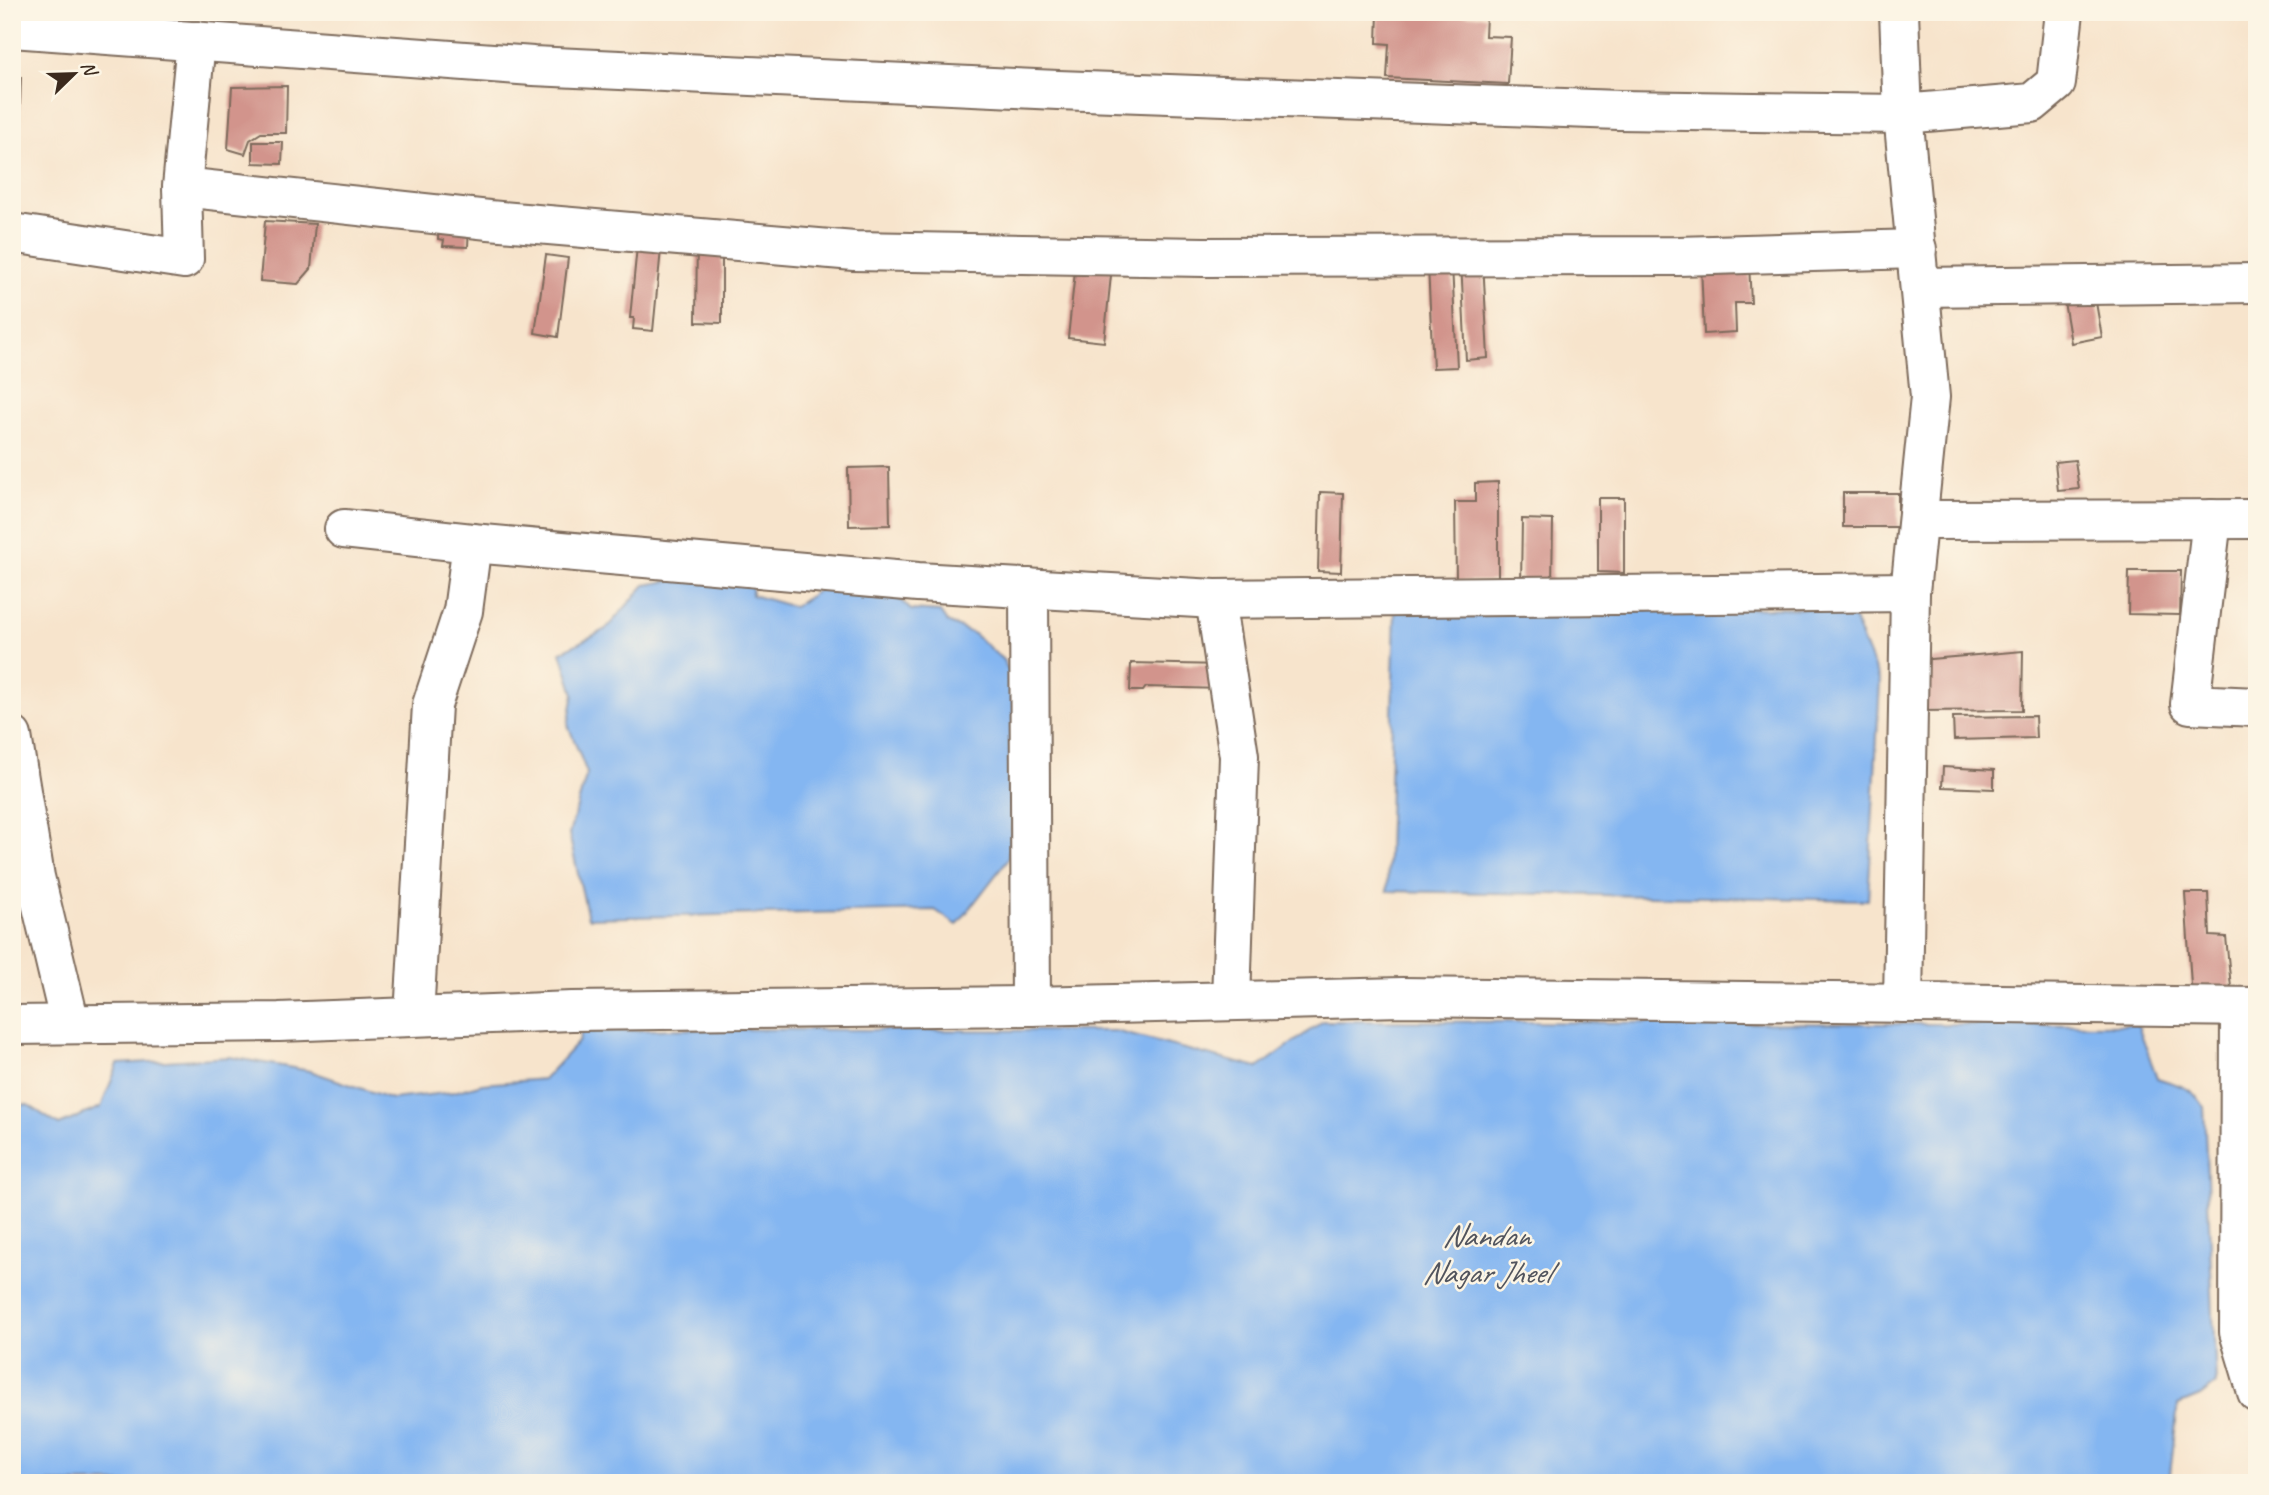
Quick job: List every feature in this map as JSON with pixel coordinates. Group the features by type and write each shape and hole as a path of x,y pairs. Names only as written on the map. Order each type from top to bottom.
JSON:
{"street":[{"path":"1899,12 1903,114 1930,397 1910,592 1903,1003"},
{"path":"12,28 533,66 1058,90 1619,110 1903,114 2032,103 2056,83 2064,12"},
{"path":"12,233 184,259 182,187 196,41"},
{"path":"182,187 489,220 854,251 1204,257 1678,256 1917,249"},
{"path":"1920,287 2257,283"},
{"path":"2212,519 2190,704 2257,707"},
{"path":"1918,520 2257,519"},
{"path":"344,529 472,543 919,582 1215,599 1910,592"},
{"path":"414,1016 432,705 463,611 472,543"},
{"path":"1029,588 1031,1006"},
{"path":"1215,599 1239,756 1231,1001"},
{"path":"13,751 35,877 70,1024"},
{"path":"12,1025 572,1011 1031,1006 1402,997 2248,1007 2239,1332 2257,1392"}],"water":[{"path":"752,574 752,595 794,607 830,582 893,593 911,610 940,612 947,622 974,634 1003,660 1017,685 1024,724 1008,859 957,925 935,910 588,918 569,834 587,773 568,725 574,694 561,652 606,629 645,585 691,577 713,584 727,575"},
{"path":"1849,608 1880,682 1868,900 1387,891 1395,610"},
{"name":"Nandan Nagar Jheel","path":"1323,1021 2138,1025 2157,1078 2189,1090 2204,1107 2216,1384 2200,1396 2178,1405 2169,1483 12,1483 12,1104 28,1105 59,1125 101,1107 118,1064 230,1057 310,1071 392,1099 454,1092 482,1084 544,1079 579,1041 581,1032 679,1029 1115,1031 1258,1068"}],"building":[{"path":"1378,12 1486,16 1485,36 1511,37 1508,84 1387,78 1389,44 1377,43"},
{"path":"12,77 21,77 19,129 12,129"},
{"path":"287,86 286,133 261,133 250,140 245,154 228,149 232,87"},
{"path":"253,142 283,142 282,164 253,163"},
{"path":"265,221 315,224 311,269 298,284 260,281"},
{"path":"439,221 469,223 468,247 443,246 444,240 438,239"},
{"path":"638,236 662,239 653,331 633,329 634,318 630,318"},
{"path":"697,240 722,241 722,323 696,322"},
{"path":"546,255 568,258 558,337 535,333"},
{"path":"1483,260 1488,358 1466,360 1461,262"},
{"path":"1076,262 1112,266 1104,342 1068,338"},
{"path":"1749,263 1751,303 1735,303 1736,332 1704,334 1701,265"},
{"path":"1452,265 1457,367 1433,368 1428,266"},
{"path":"2094,291 2102,337 2071,343 2063,296"},
{"path":"2075,460 2079,489 2058,491 2055,462"},
{"path":"889,467 890,525 849,526 848,468"},
{"path":"1498,482 1498,581 1456,581 1455,502 1475,502 1475,483"},
{"path":"1320,492 1343,493 1341,572 1318,571"},
{"path":"1843,493 1898,493 1898,527 1843,527"},
{"path":"1598,498 1624,498 1624,573 1598,572"},
{"path":"1522,519 1553,520 1552,585 1521,585"},
{"path":"2129,571 2181,571 2180,615 2128,614"},
{"path":"2023,651 2022,710 1916,711 1919,660"},
{"path":"1131,663 1222,665 1222,689 1146,687 1143,691 1130,691"},
{"path":"2035,716 2036,738 1954,740 1953,717"},
{"path":"1943,767 1994,770 1994,789 1942,787"},
{"path":"2185,893 2208,893 2210,936 2226,937 2232,997 2192,1000"}]}
